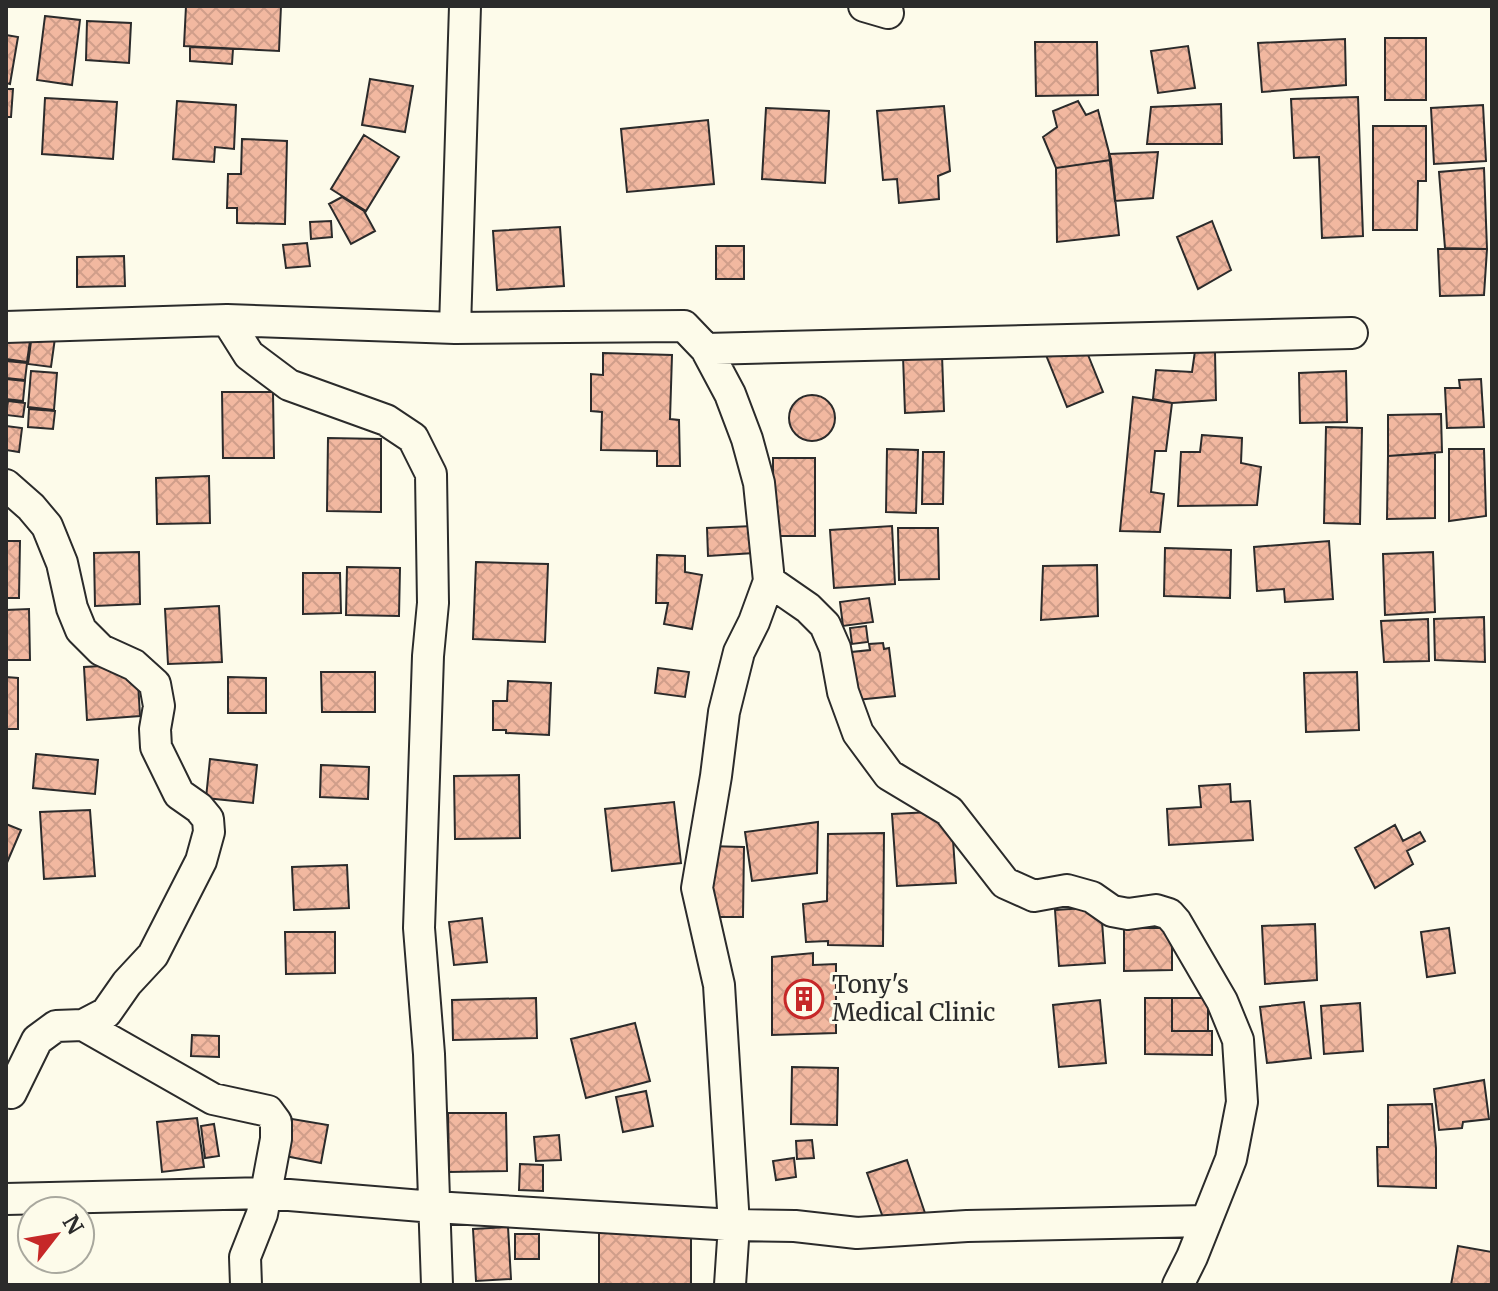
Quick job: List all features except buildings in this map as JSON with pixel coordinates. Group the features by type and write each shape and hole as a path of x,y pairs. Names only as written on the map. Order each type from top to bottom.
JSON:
{"street":[{"path":"455,328 465,6"},
{"path":"227,320 249,355 289,385 386,420 413,438 431,474 433,603 428,656 419,928 429,1054 437,1285"},
{"path":"6,327 227,320 455,328 684,326 706,349 730,394 759,483 769,581 739,652 724,712 697,888 719,985 734,1225 730,1285"},
{"path":"706,349 1352,333"},
{"path":"6,485 47,526 62,563 72,608 81,630 101,650 134,665 155,684 159,706 156,747 179,794 199,808 208,819 209,832 201,861 153,955 127,983 106,1013 83,1025 56,1026 37,1040 11,1093"},
{"path":"769,581 808,608 825,625 835,648 843,692 858,733 889,775 949,811 1005,883 1034,896 1067,890 1092,897 1112,911 1128,914 1156,910 1169,914 1222,1001 1238,1040 1242,1102 1231,1159 1178,1285"},
{"path":"83,1025 213,1099 268,1111 276,1122 276,1139 262,1214 245,1257 246,1285"},
{"path":"6,1199 265,1193 434,1207 795,1226 857,1233 967,1226 1206,1221"}],"place":[{"name":"Tony's Medical Clinic","path":"804,999"}]}
